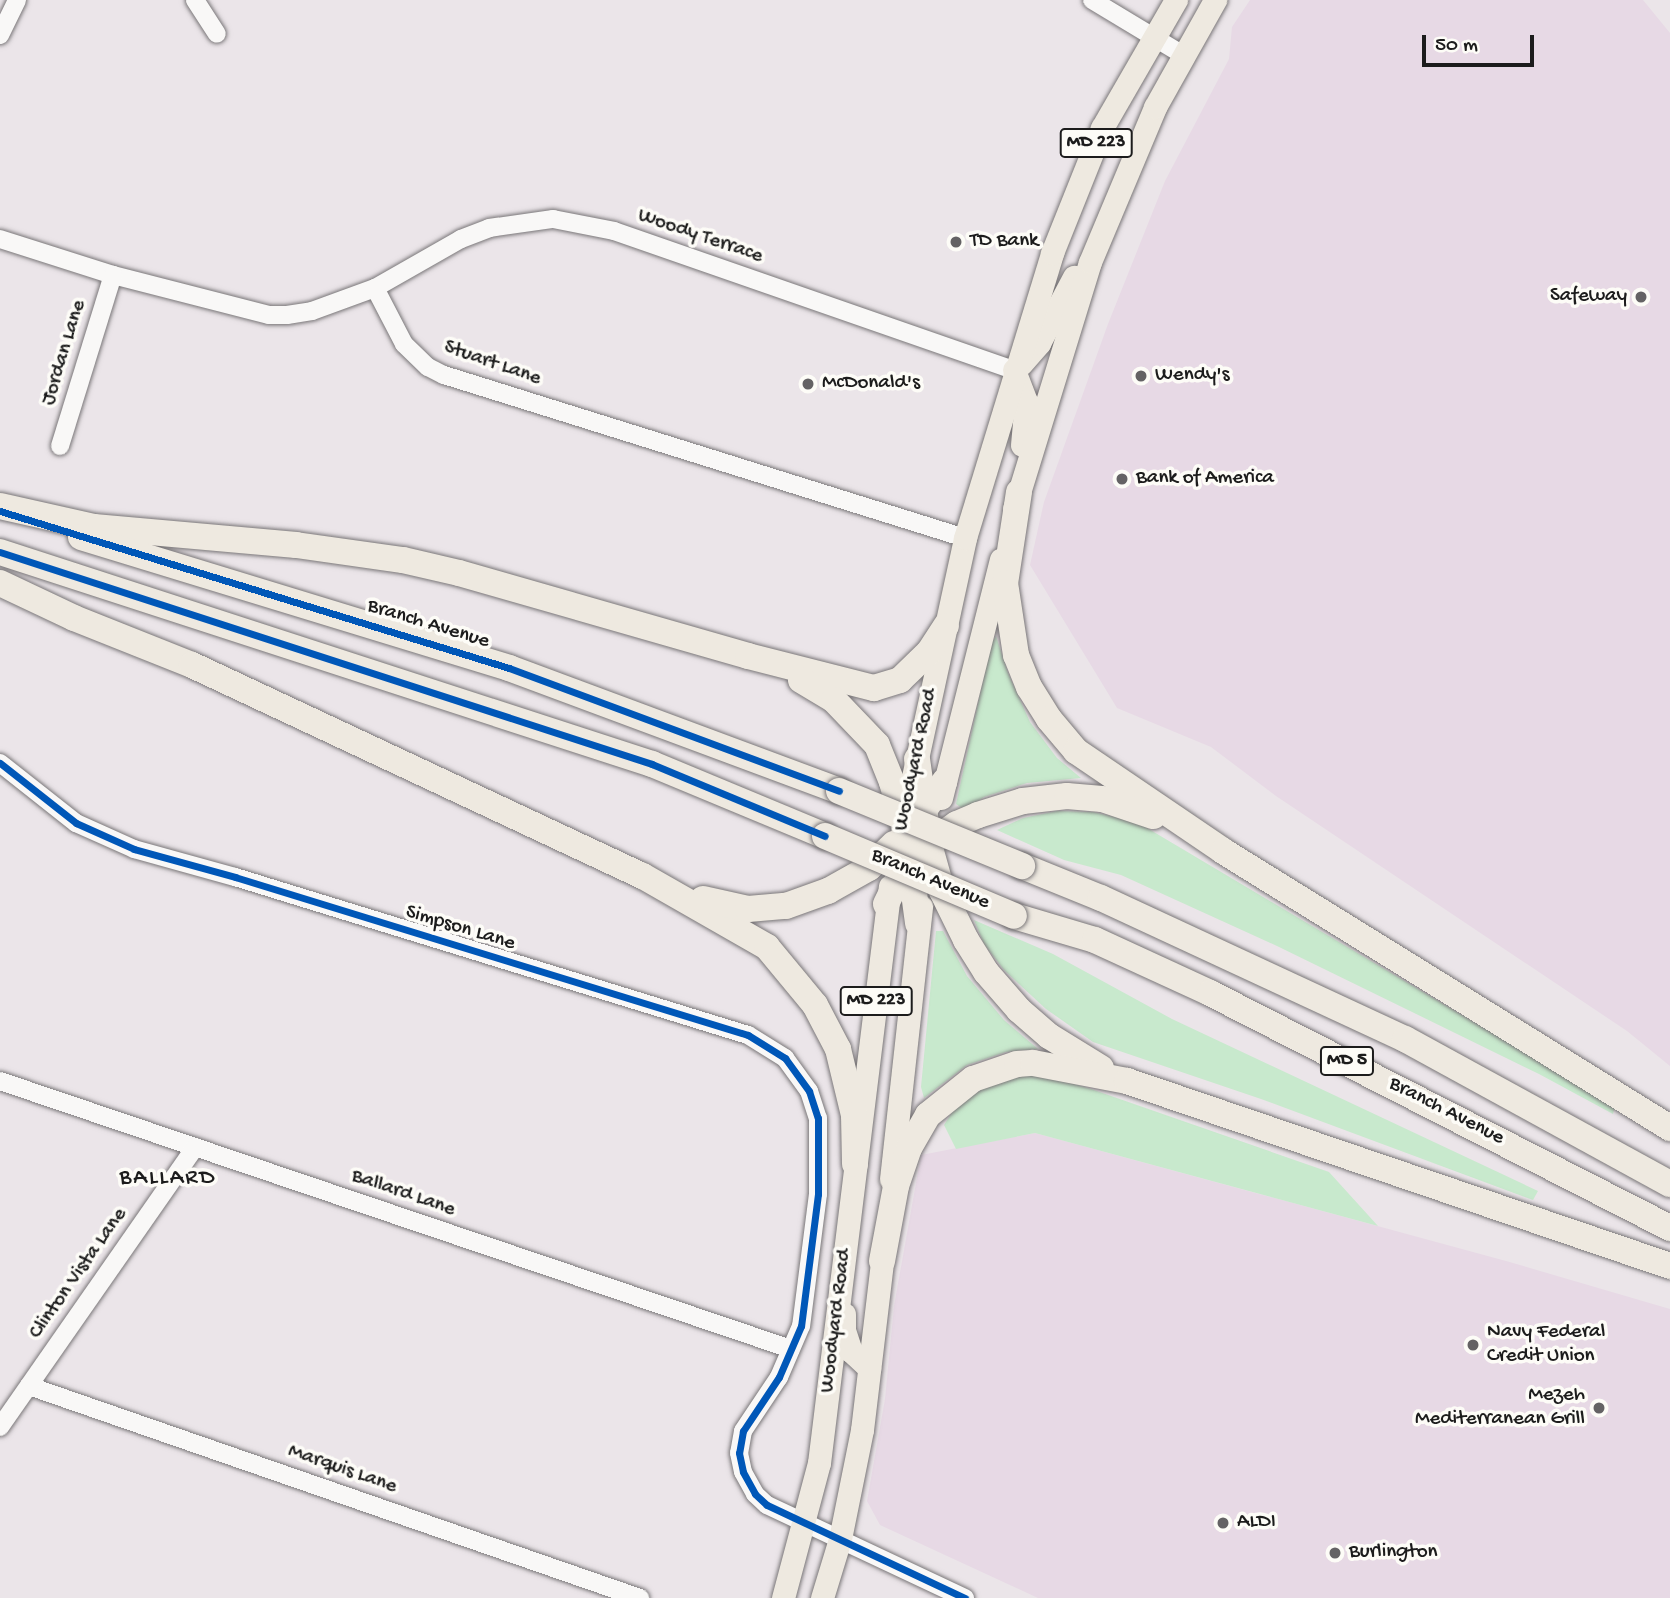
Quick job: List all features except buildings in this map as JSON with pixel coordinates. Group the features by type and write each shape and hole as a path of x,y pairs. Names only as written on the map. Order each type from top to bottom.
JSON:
{"highway":[{"path":"1019,492 1005,583 1016,655 1029,687 1049,719 1076,751 1206,838 1670,1128"},
{"path":"0,508 94,527 296,545 403,561 459,573 748,656 874,688 900,680 929,652 946,626"},
{"name":"Branch Avenue","path":"0,508 509,668 839,791 1101,898 1405,1039 1670,1184"},
{"name":"Branch Avenue","path":"0,552 652,764 1014,916 1095,940 1210,993 1670,1228"},
{"path":"0,583 74,618 192,665 641,875 740,929 767,947 815,1005 838,1049 854,1115 855,1164"},
{"path":"748,656 820,690 866,730 877,745 953,918 986,972 1019,1010 1049,1036 1084,1060 1127,1081 1670,1266"},
{"path":"917,759 919,923"},
{"path":"886,904 944,782"},
{"path":"668,891 748,909 786,906 828,891 917,839 1023,801 1067,796 1102,799 1146,813 1206,838"},
{"path":"882,1261 896,1186 909,1148 928,1115 955,1091 987,1073 1017,1064 1041,1064 1127,1081"}],"main road":[{"name":"Woodyard Road","path":"917,759 965,538 1014,370 1052,253 1102,128 1152,37 1176,0"},
{"name":"Woodyard Road","path":"944,782 1019,492 1065,337 1111,209 1155,107 1215,0"},
{"path":"1019,492 1026,401 1014,370 1039,343 1111,209"},
{"name":"Woodyard Road","path":"783,1598 806,1523 819,1463 886,904"},
{"name":"Woodyard Road","path":"822,1598 840,1539 862,1430 919,923"},
{"path":"847,1238 844,1330 851,1351 869,1368"}],"street":[{"path":"0,35 17,0"},
{"path":"195,0 217,34"},
{"path":"1093,0 1183,55"},
{"name":"Woody Terrace","path":"375,288 461,239 489,228 528,220 572,222 614,231 698,259 1014,370"},
{"path":"0,239 113,275 269,315 312,311 375,288"},
{"name":"Jordan Lane","path":"60,446 113,275"},
{"name":"Stuart Lane","path":"375,288 404,344 428,367 444,375 965,538"},
{"name":"Simpson Lane","path":"0,763 76,823 134,849 235,877 759,1040 785,1058 809,1091 818,1118 818,1194 805,1305 779,1377 743,1431 739,1453 743,1472 755,1494 767,1505 965,1598"},
{"name":"Ballard Lane","path":"0,1081 791,1349"},
{"name":"Clinton Vista Lane","path":"0,1427 195,1147"},
{"name":"Marquis Lane","path":"29,1386 640,1598"}],"shaded area":[{"path":"1250,0 1643,0 1670,33 1670,1066 1627,1031 1276,796 1211,747 1117,708 1030,565 1044,502 1108,324 1165,181 1229,59 1232,27"},
{"path":"1035,1133 1506,1261 1670,1309 1670,1598 1038,1598 880,1525 867,1501 885,1399 894,1306 921,1155"}],"green space":[{"path":"996,636 1008,673 1030,722 1057,758 1081,778 1027,783 984,797 965,810 956,804 991,644"},
{"path":"1057,811 1093,812 1137,822 1615,1106 1613,1114 1539,1074 1277,946 1121,875 1064,860 997,830 1023,818"},
{"path":"974,920 1053,954 1172,1019 1538,1191 1533,1200 1261,1099 1093,1042 1046,1009 1004,970 984,944"},
{"path":"936,931 943,931 967,976 1004,1020 1038,1049 1006,1052 967,1065 924,1098 921,1087"},
{"path":"1040,1074 1091,1089 1329,1172 1378,1226 1035,1133 956,1149 944,1125 958,1103 997,1080"}],"cycle path":[{"path":"0,511 509,668 839,791"},
{"path":"0,552 652,764 825,836"},
{"path":"0,763 76,823 134,849 235,877 748,1035 785,1058 809,1091 818,1118 818,1194 801,1326 779,1377 743,1431 739,1453 743,1472 755,1494 767,1505 965,1598"}],"place":[{"name":"TD Bank","path":"956,242"},
{"name":"Safeway","path":"1641,297"},
{"name":"Wendy's","path":"1141,376"},
{"name":"McDonald's","path":"808,384"},
{"name":"Bank of America","path":"1122,479"},
{"name":"Navy Federal Credit Union","path":"1473,1345"},
{"name":"Mezeh Mediterranean Grill","path":"1599,1408"},
{"name":"ALDI","path":"1223,1523"},
{"name":"Burlington","path":"1335,1553"}],"district":[{"name":"BALLARD","path":"168,1179"}]}
